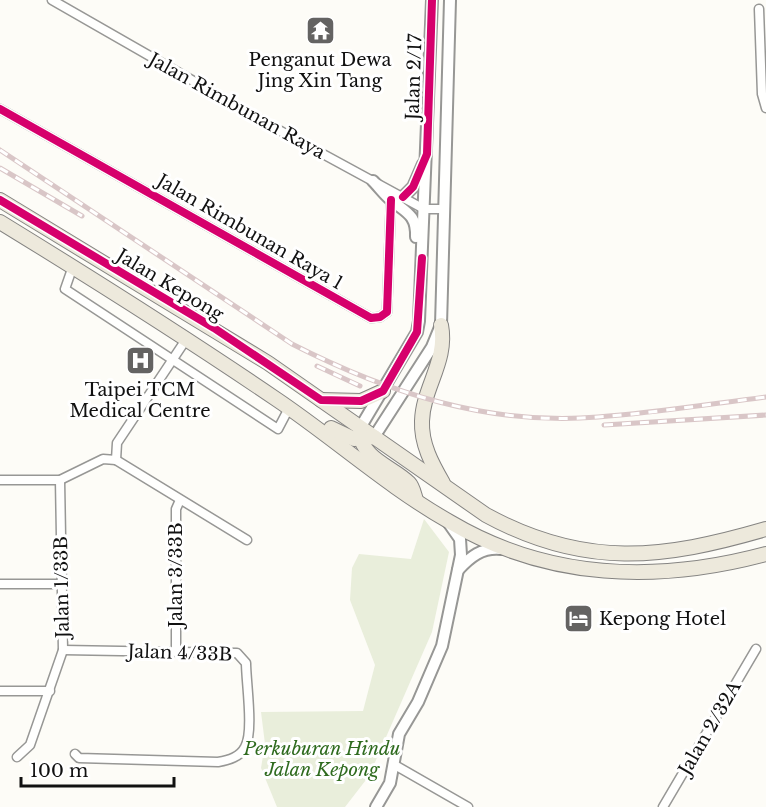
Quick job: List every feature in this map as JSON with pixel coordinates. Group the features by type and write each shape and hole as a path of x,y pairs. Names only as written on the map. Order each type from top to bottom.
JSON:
{"main road":[{"name":"Jalan Kepong","path":"0,200 214,328 321,400 365,435 497,521 565,545 617,554 648,555 679,552 766,529"},
{"name":"Jalan Kepong","path":"0,222 187,338 448,521 513,551 603,572 654,574 723,566 766,555"},
{"path":"441,325 443,345 441,359 422,420 426,448 445,487"},
{"path":"226,365 240,368 266,381 338,433 365,435 368,453 411,484 416,500"},
{"path":"321,400 361,401 383,390"},
{"path":"718,543 766,520"},
{"path":"723,566 740,555 766,546"}],"street":[{"name":"Jalan Rimbunan Raya","path":"52,0 424,209"},
{"name":"Jalan 2/17","path":"365,435 383,390 417,332 427,154 432,0"},
{"name":"Jalan 2/17","path":"365,435 432,347 441,325 450,0"},
{"path":"759,9 762,94 766,108"},
{"name":"Jalan Rimbunan Raya 1","path":"0,109 371,318 380,317 387,312 390,200"},
{"path":"404,197 413,187 427,154"},
{"path":"373,181 390,200 412,215 417,225 416,247 422,258"},
{"path":"424,209 444,209"},
{"path":"73,267 65,289 278,429 289,408"},
{"path":"0,480 60,480 103,459 117,460 117,443 187,338"},
{"name":"Jalan 3/33B","path":"117,460 247,540"},
{"name":"Jalan 1/33B","path":"17,757 29,747 63,650 60,480"},
{"name":"Jalan 3/33B","path":"176,651 176,509 180,500"},
{"path":"376,807 390,783 399,734 418,702 442,646 461,546 456,530 448,521"},
{"path":"458,570 468,559 484,550 493,548 513,551"},
{"path":"0,584 62,584"},
{"name":"Jalan 2/32A","path":"663,807 756,649"},
{"name":"Jalan 4/33B","path":"63,650 237,653 246,663 249,737 241,753 231,760 218,762 78,758 75,754"},
{"path":"0,691 50,691"},
{"path":"393,764 468,807"}],"green space":[{"name":"Perkuburan Hindu Jalan Kepong","path":"424,519 449,552 432,632 369,776 345,807 277,807 261,768 265,744 261,712 363,711 375,665 350,600 352,568 359,554 411,559"}],"railway":[{"path":"0,150 292,344 328,362 402,391 479,411 557,418 640,413 766,397"},
{"path":"0,168 82,216"},
{"path":"317,366 360,386"},
{"path":"604,425 766,415"}],"cycle path":[{"path":"403,197 413,187 427,154 432,0"},
{"path":"0,109 371,318 380,317 387,312 391,200"},
{"path":"0,200 214,328 321,400 361,401 383,391 417,332 422,258"}],"place":[{"name":"Penganut Dewa Jing Xin Tang","path":"320,31"},
{"name":"Taipei TCM Medical Centre","path":"140,361"},
{"name":"Kepong Hotel","path":"578,619"}]}
